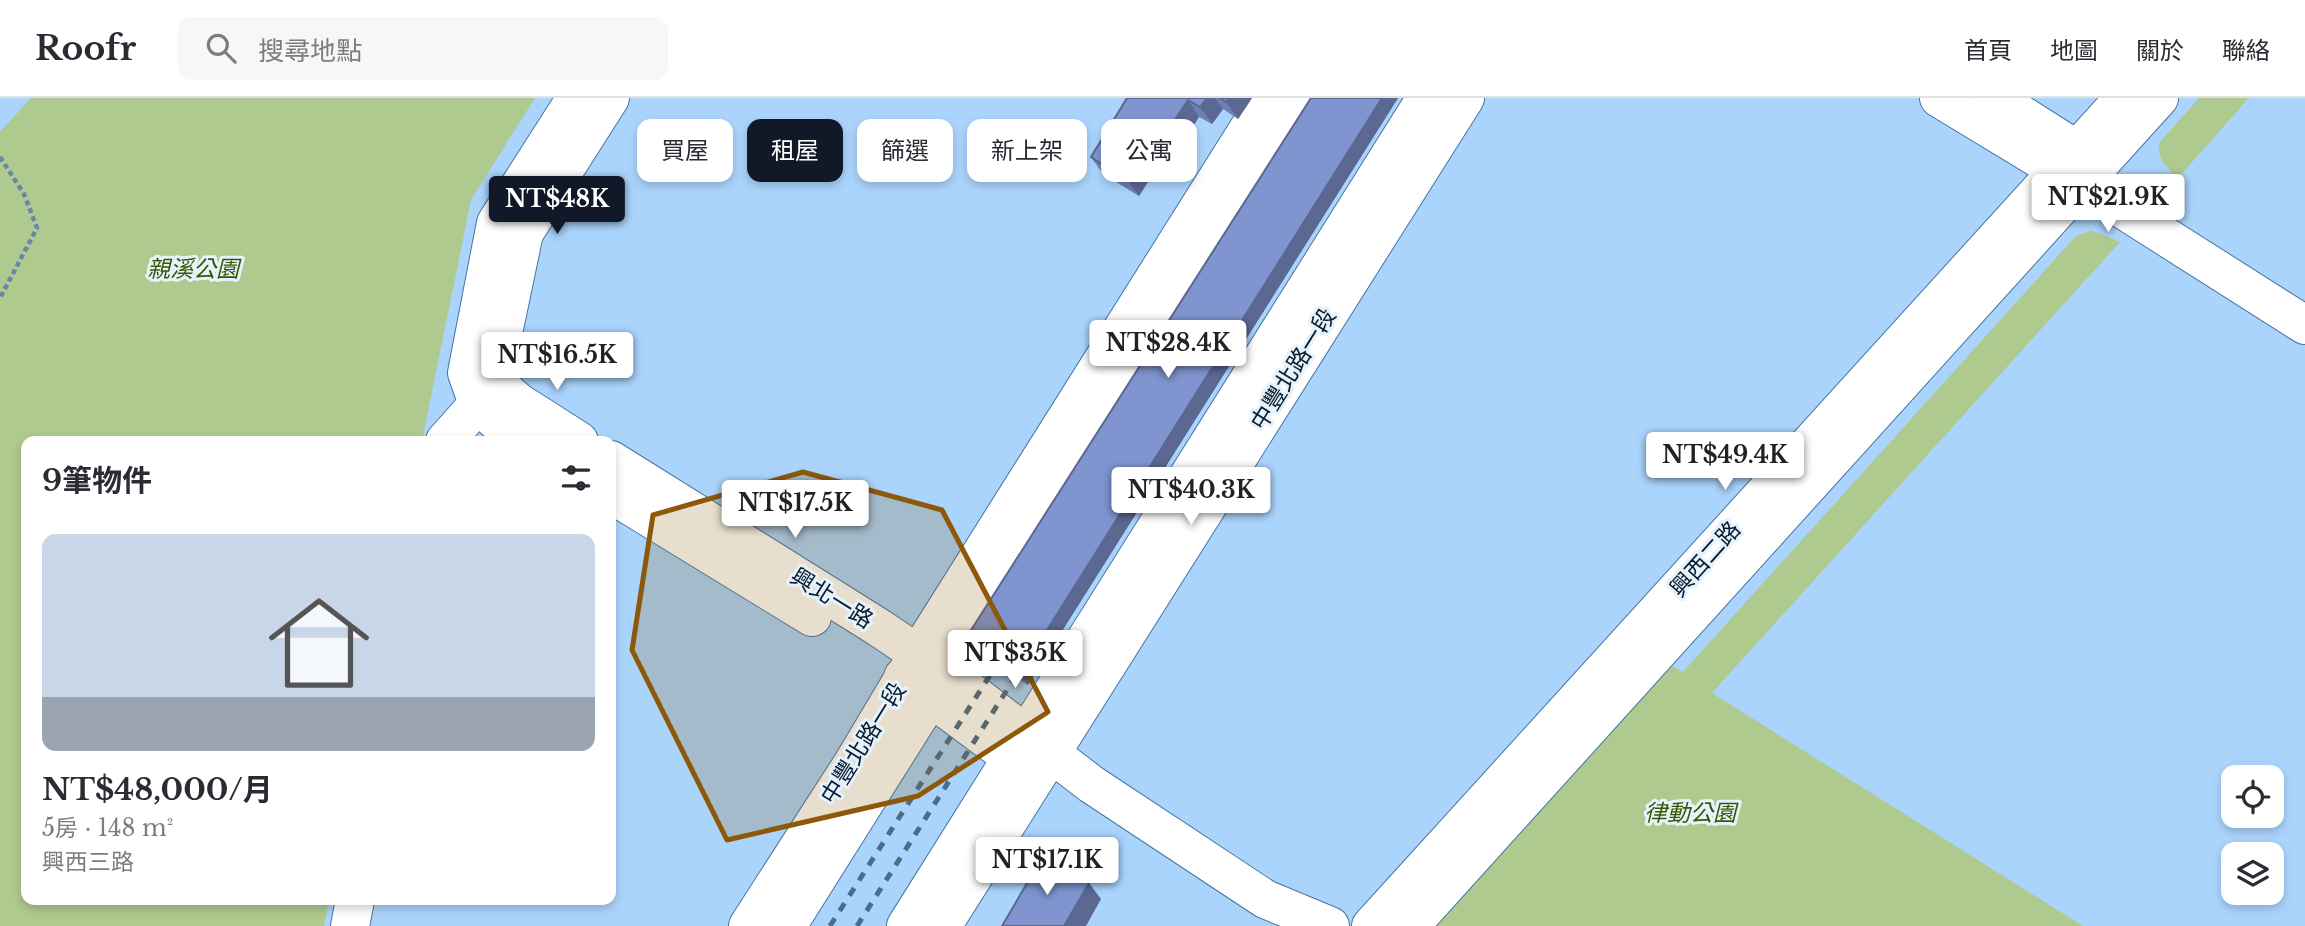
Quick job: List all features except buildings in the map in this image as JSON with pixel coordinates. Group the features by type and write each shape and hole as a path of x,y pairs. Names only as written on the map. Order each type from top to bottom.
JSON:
{"street":[{"path":"516,436 506,430 490,396 467,373 496,223 576,98"},
{"path":"449,436 490,396 524,233 610,98"},
{"name":"中豐北路一段","path":"787,926 924,675 1268,98"},
{"name":"中豐北路一段","path":"748,926 853,763 924,675 1308,98"},
{"name":"中豐北路一段","path":"942,926 1030,755 1426,98"},
{"name":"中豐北路一段","path":"906,926 1030,755 1465,98"},
{"path":"1939,98 2079,168 2305,294"},
{"path":"1995,98 2079,168 2119,207 2305,325"},
{"name":"興西二路","path":"1371,926 2079,168 2124,98"},
{"path":"1410,926 2079,168 2159,98"},
{"path":"490,396 518,402 571,436"},
{"name":"興北一路","path":"616,463 867,620 924,675"},
{"path":"616,497 863,649 924,675 1030,755 1104,793 1257,918 1330,926"},
{"path":"350,926 354,905"}],"path":[{"path":"0,157 24,194 37,229 0,298"}],"highlighted area":[{"path":"803,472 942,510 1048,712 918,796 727,840 632,650 653,515"}],"green space":[{"name":"親溪公園","path":"31,98 535,98 471,200 423,436 21,436 21,905 328,905 324,926 0,926 0,132"},
{"path":"2199,98 2249,98 2178,178 2161,158 2160,142"},
{"name":"律動公園","path":"2091,230 2120,242 1712,693 2083,926 1435,926 1668,664 1683,672 2075,237"}],"railway":[{"path":"830,926 1008,647"},
{"path":"857,926 1026,660"}]}
